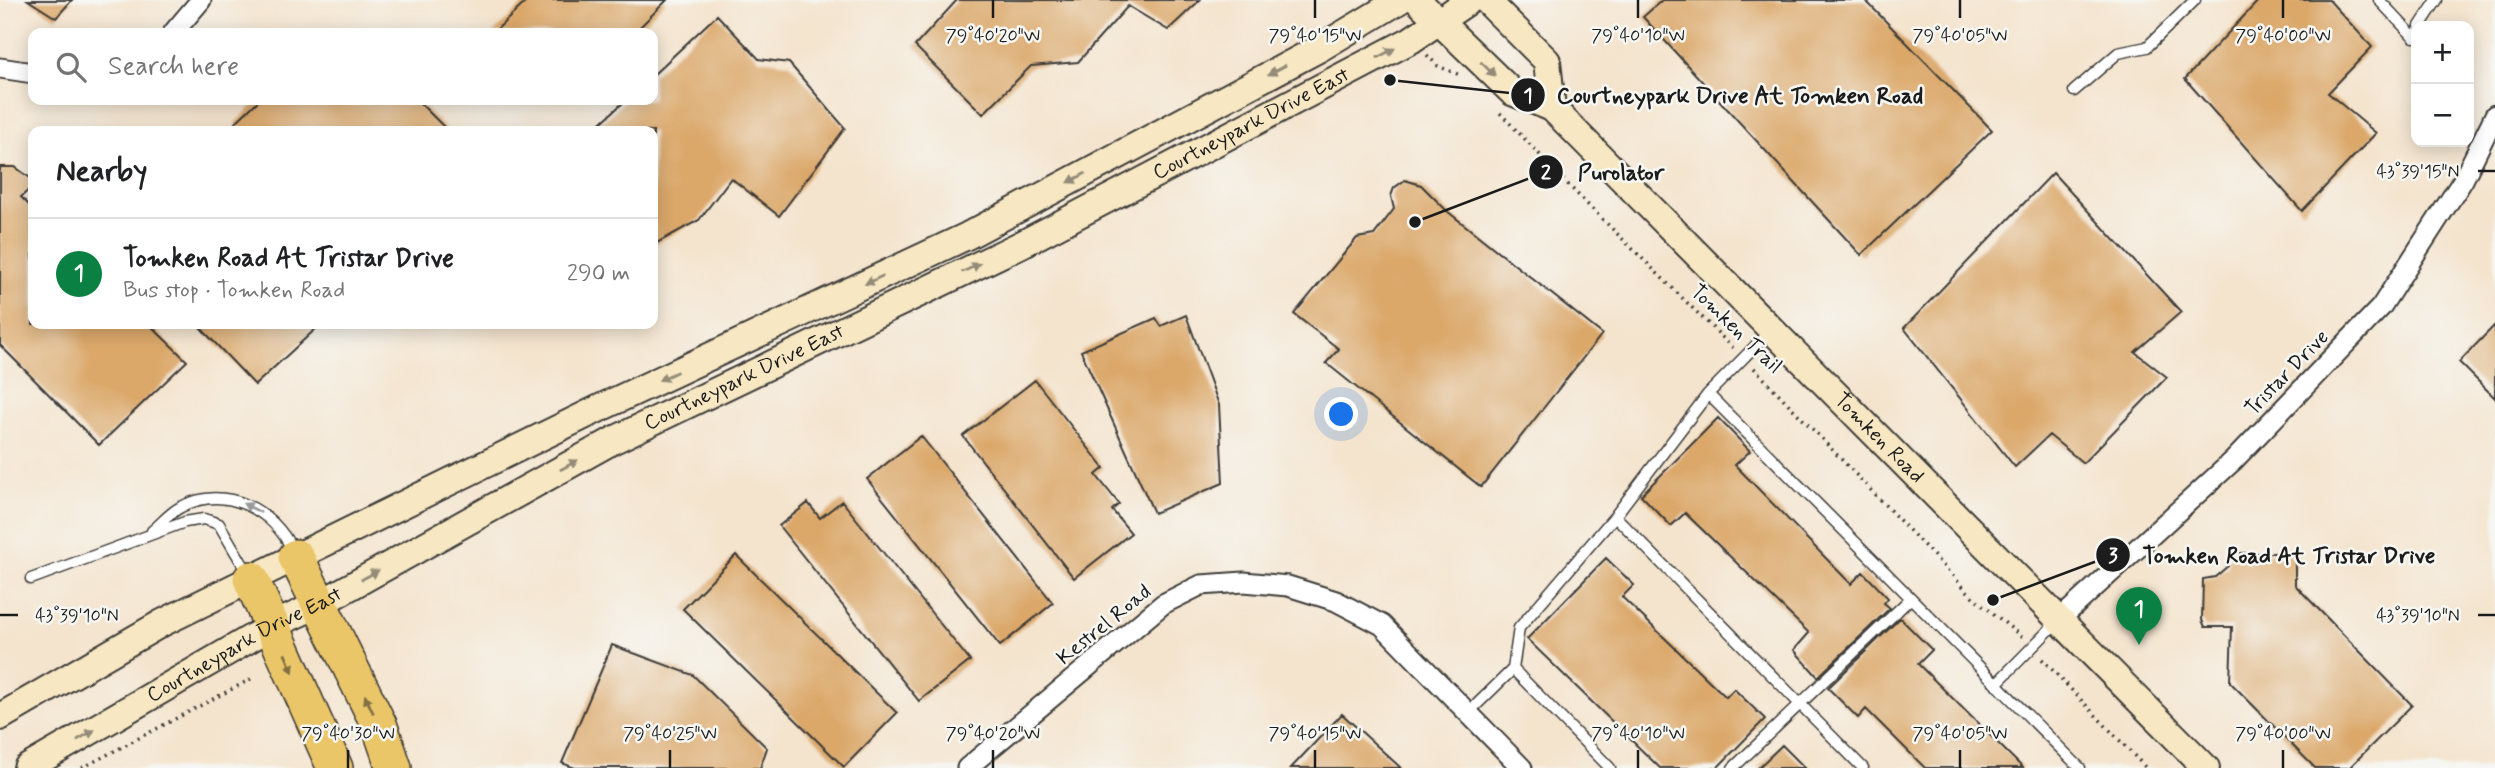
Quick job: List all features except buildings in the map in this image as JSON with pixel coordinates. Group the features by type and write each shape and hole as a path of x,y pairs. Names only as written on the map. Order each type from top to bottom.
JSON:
{"highway":[{"path":"296,557 380,727 394,768"},
{"path":"251,579 335,768"}],"main road":[{"name":"Courtneypark Drive East","path":"0,717 162,623 602,407 967,236 1320,48 1400,0"},
{"name":"Tomken Road","path":"1417,0 1511,92 1552,108 2206,768"},
{"name":"Courtneypark Drive East","path":"27,768 272,626 321,603 614,440 1022,244 1410,40 1470,0"},
{"path":"1486,0 1547,61 1552,108"}],"street":[{"path":"177,28 201,0"},
{"path":"0,68 28,72"},
{"name":"Tristar Drive","path":"2059,620 2234,460 2381,307 2463,180 2495,115"},
{"name":"Kestrel Road","path":"967,768 1163,604 1201,585 1244,582 1288,586 1336,601 1382,625 1522,768"}],"lane":[{"path":"2074,91 2118,54 2147,47 2195,0"},
{"path":"2379,0 2411,34"},
{"path":"2423,21 2437,0"},
{"path":"1468,713 1513,669 1518,628 1615,516 1709,394 1772,328"},
{"path":"1709,394 2080,768"},
{"path":"149,534 179,507 202,499 227,498 260,510 274,522 296,557"},
{"path":"1615,516 1863,768"},
{"path":"31,579 149,534 185,522 204,519 219,524 251,579"},
{"path":"1733,768 1911,598"},
{"path":"1996,684 2059,620"},
{"path":"1513,669 1610,768"}],"path":[{"path":"1438,66 1467,78"},
{"name":"Tomken Trail","path":"1492,104 1582,199 1744,358 1972,596 2005,623"},
{"path":"2056,674 2146,768"},
{"path":"82,768 251,679"}],"place":[{"name":"Courtneypark Drive At Tomken Road","path":"1390,80"},
{"name":"Purolator","path":"1415,222"},
{"name":"Tomken Road At Tristar Drive","path":"1993,600"},
{"name":"Tomken Road At Tristar Drive","path":"2139,645"}]}
